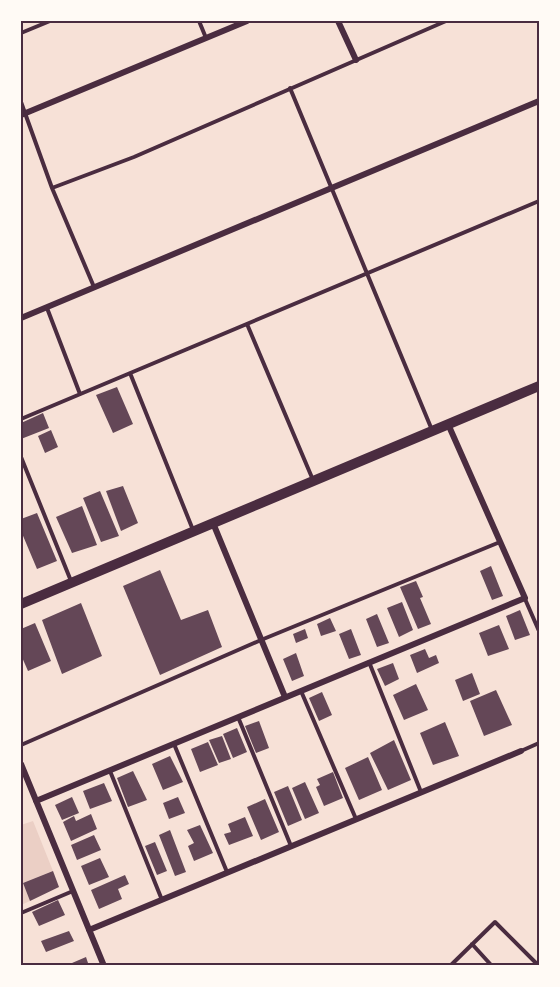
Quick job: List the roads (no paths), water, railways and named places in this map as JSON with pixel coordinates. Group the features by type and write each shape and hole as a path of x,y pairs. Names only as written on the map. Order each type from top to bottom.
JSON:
{"main road":[{"path":"21,604 539,386"}],"street":[{"path":"23,114 247,21"},
{"path":"338,21 356,60"},
{"path":"21,318 539,101"},
{"path":"36,801 525,597 448,424"},
{"path":"213,523 285,697"},
{"path":"89,930 521,751"},
{"path":"21,764 104,966"}],"lane":[{"path":"21,33 50,21"},
{"path":"199,21 206,38"},
{"path":"52,188 134,157 446,21"},
{"path":"290,88 433,430"},
{"path":"21,102 23,114 52,188 94,288"},
{"path":"21,419 539,201"},
{"path":"46,308 80,394"},
{"path":"247,324 313,481"},
{"path":"130,374 194,531"},
{"path":"21,457 72,582"},
{"path":"21,745 261,640 500,542"},
{"path":"525,597 539,631"},
{"path":"369,663 421,792"},
{"path":"301,691 356,819"},
{"path":"238,717 291,846"},
{"path":"521,751 539,743"},
{"path":"174,744 227,873"},
{"path":"110,771 162,900"},
{"path":"21,913 73,891"},
{"path":"450,966 495,922 539,966"},
{"path":"472,944 492,966"}]}
